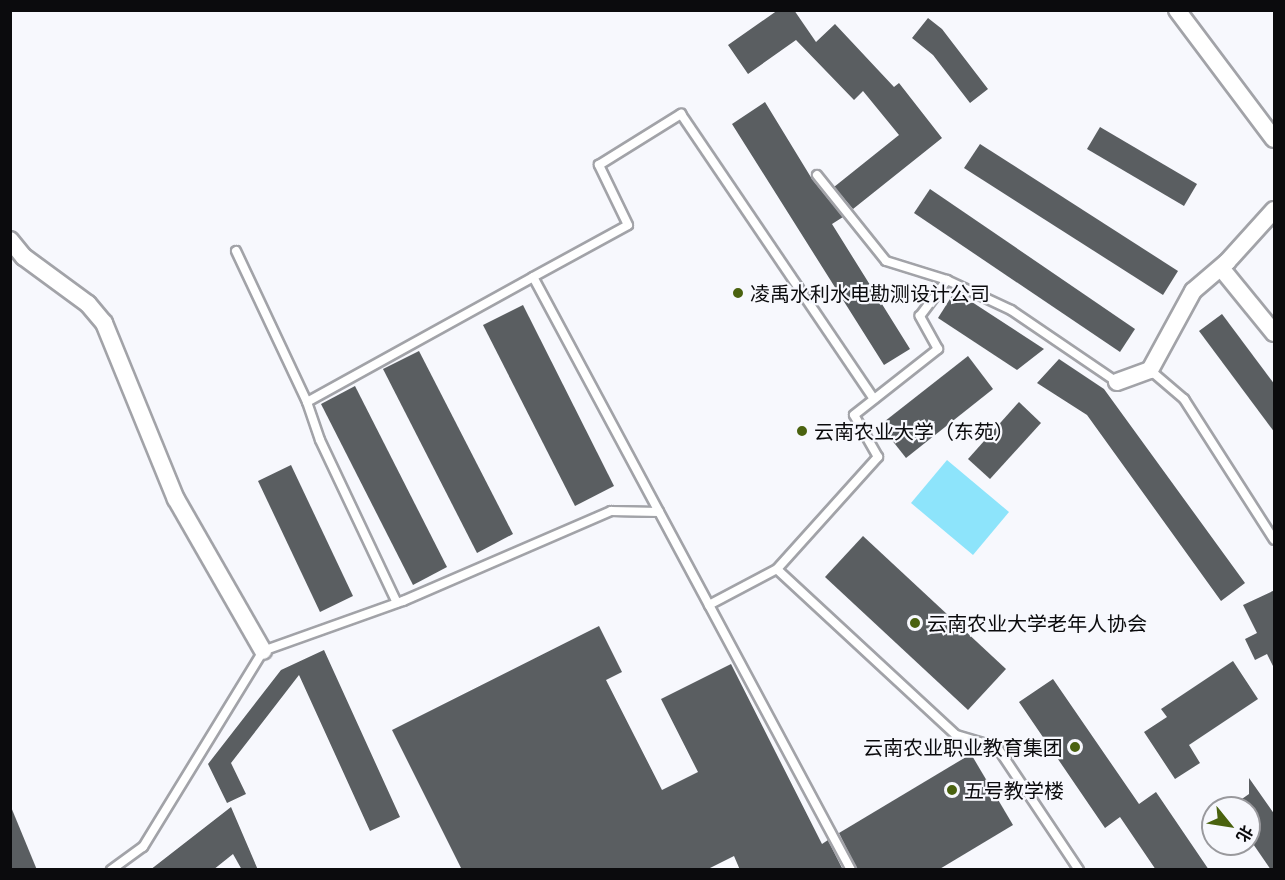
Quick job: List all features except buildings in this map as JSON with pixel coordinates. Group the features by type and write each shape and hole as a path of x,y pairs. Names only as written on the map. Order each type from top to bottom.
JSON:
{"street":[{"path":"1177,10 1275,139"},
{"path":"1117,382 1150,370 1193,291 1221,268 1275,210"},
{"path":"10,240 24,257 88,304 104,323 176,499 263,651"},
{"path":"1221,268 1275,333"}],"lane":[{"path":"307,402 628,225 599,165 681,114 874,399"},
{"path":"817,175 886,261 947,280 1011,310 1117,382"},
{"path":"236,251 307,402 320,440 397,603"},
{"path":"533,277 850,870"},
{"path":"709,605 777,569 878,457 854,415 938,349 920,316 947,280"},
{"path":"1150,370 1184,399 1275,540"},
{"path":"111,870 143,847 263,651 397,603 611,511 659,512"},
{"path":"777,569 956,735 997,747 1079,870"}],"water":[{"path":"947,460 1009,512 973,555 911,503"}],"place":[{"name":"凌禹水利水电勘测设计公司","path":"738,293"},
{"name":"云南农业大学（东苑）","path":"802,431"},
{"name":"云南农业大学老年人协会","path":"915,623"},
{"name":"云南农业职业教育集团","path":"1075,747"},
{"name":"五号教学楼","path":"952,790"}]}
